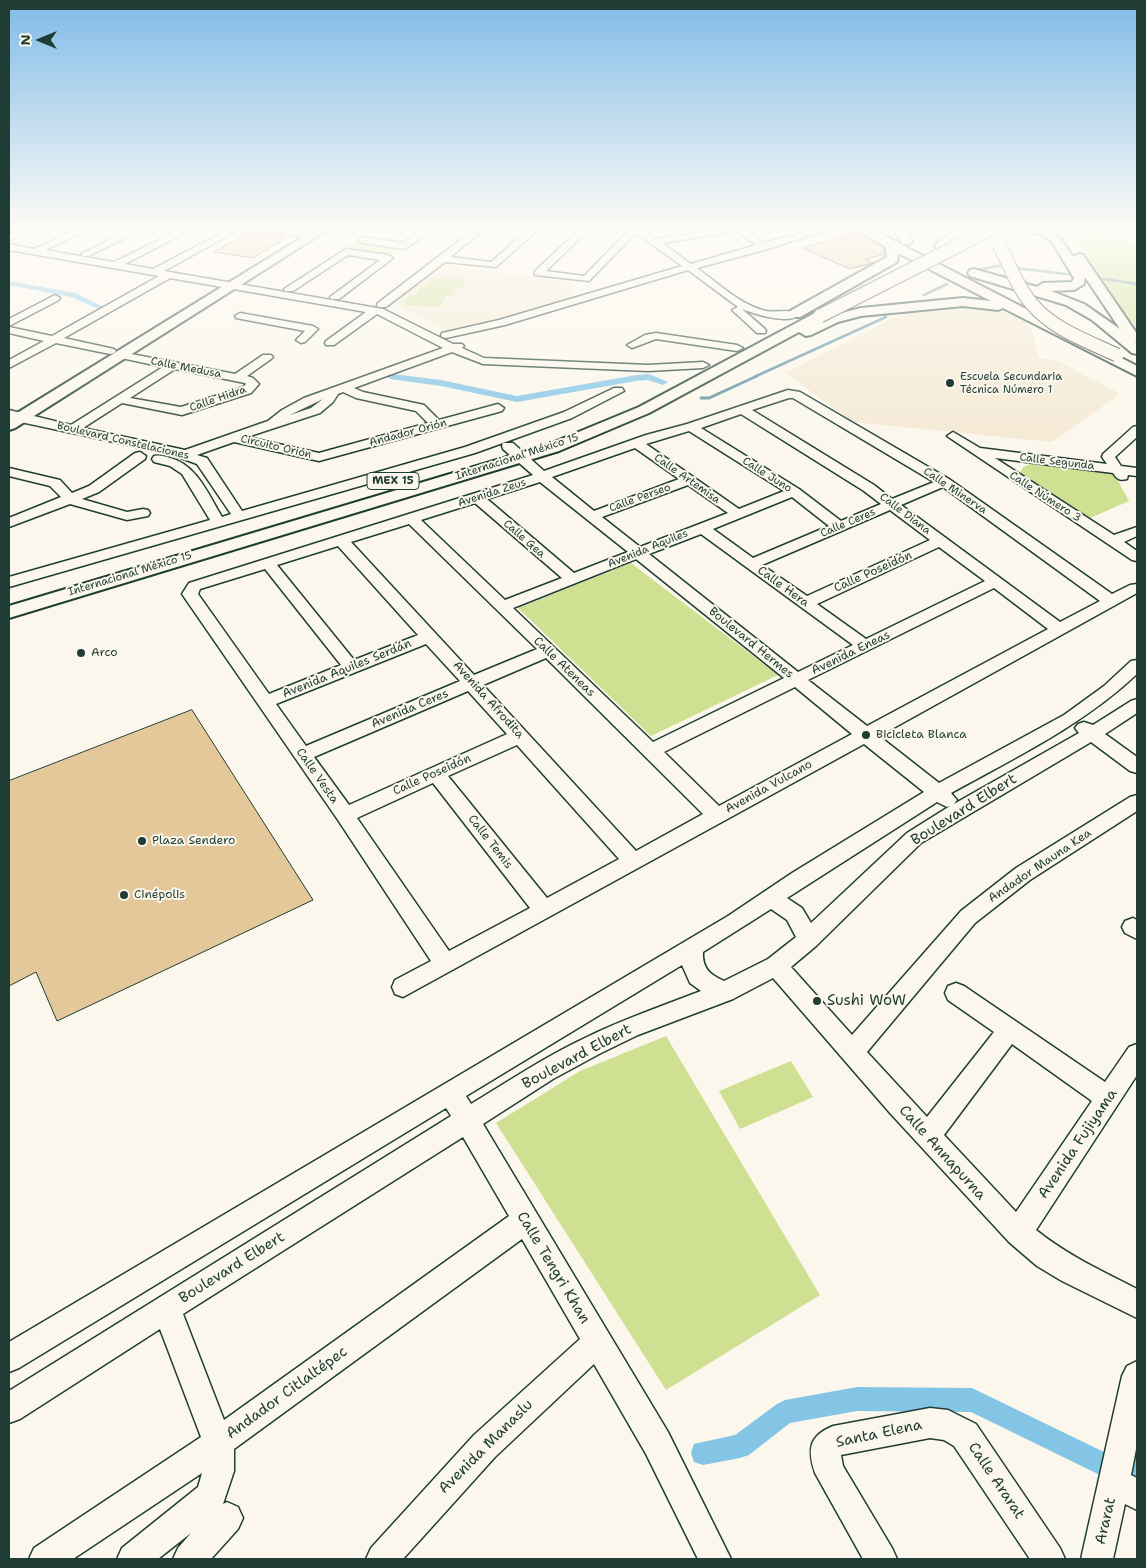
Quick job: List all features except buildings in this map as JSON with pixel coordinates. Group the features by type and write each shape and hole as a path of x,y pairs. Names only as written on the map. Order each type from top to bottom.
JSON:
{"main road":[{"path":"11,419 202,300"},
{"path":"762,338 794,314 819,300"},
{"name":"Internacional México 15","path":"9,612 515,451 548,434 618,406 672,378 814,315 841,300"},
{"name":"Internacional México 15","path":"814,315 858,300"},
{"path":"1000,300 1137,372"},
{"path":"1029,300 1044,316 1075,335 1137,367"},
{"path":"1065,300 1089,312 1137,350"},
{"path":"1107,300 1137,343"},
{"path":"762,338 786,341 832,319 861,312 964,302 1015,308"},
{"name":"Internacional México 15","path":"9,594 515,451 553,448 617,423 689,388 762,338"}],"street":[{"path":"9,323 51,300"},
{"path":"9,365 55,339 116,300"},
{"path":"276,300 245,317 312,329 301,340"},
{"path":"298,326 333,300"},
{"path":"334,300 394,308 503,362"},
{"path":"330,343 388,300"},
{"path":"446,335 501,323 578,300"},
{"path":"726,300 743,314 762,338"},
{"path":"733,300 751,310 772,315 794,314"},
{"path":"379,307 452,348 483,361 648,368 702,365"},
{"path":"187,454 272,424 303,402 464,344 487,334 501,323"},
{"name":"Calle Medusa","path":"9,330 252,382"},
{"path":"632,345 649,337 656,336 737,348"},
{"path":"238,378 268,357"},
{"path":"73,429 174,365"},
{"path":"648,368 665,373 672,378"},
{"name":"Calle Hidra","path":"119,399 182,411 247,390 252,386 252,382"},
{"path":"338,390 420,408 437,425"},
{"path":"9,582 478,447 568,415 618,391"},
{"name":"Avenida Zeus","path":"192,588 477,498 636,443 791,394"},
{"name":"Calle Minerva","path":"791,394 796,395 903,456 944,482 1111,601"},
{"name":"Andador Orión","path":"318,457 498,408"},
{"name":"Calle Diana","path":"743,410 823,458 892,504 1059,629"},
{"name":"Boulevard Constelaciones","path":"11,419 73,429 187,454 197,458 207,467 240,516"},
{"name":"Boulevard Constelaciones","path":"11,419 140,456 169,462 184,468 219,522"},
{"name":"Calle Juno","path":"691,427 794,492 840,527"},
{"path":"1129,475 1108,458 1137,430"},
{"name":"Calle Número 3","path":"953,436 1137,557"},
{"name":"Circuito Orión","path":"234,438 318,457"},
{"name":"Calle Artemisa","path":"636,443 738,514"},
{"name":"Boulevard Hermes","path":"515,451 592,516 959,810"},
{"name":"Calle Segunda","path":"976,452 1129,475"},
{"path":"9,523 71,499 105,482 140,456"},
{"path":"1007,473 1017,463 1032,459"},
{"path":"9,472 55,483 71,499 82,504 126,516 143,513"},
{"name":"Calle Perseo","path":"592,516 689,480"},
{"name":"Calle Ceres","path":"751,564 944,482"},
{"name":"Avenida Aquiles","path":"502,607 794,492"},
{"name":"Calle Gea","path":"477,498 572,580"},
{"name":"Calle Ateneas","path":"412,519 652,750 717,816"},
{"name":"Calle Hera","path":"702,528 865,646"},
{"path":"1113,541 1137,531"},
{"name":"Avenida Afrodita","path":"342,541 634,861"},
{"name":"Calle Poseidón","path":"805,603 941,541"},
{"path":"268,563 351,668"},
{"name":"Avenida Eneas","path":"652,750 995,582"},
{"name":"Calle Vesta","path":"192,588 190,594 345,815 445,964"},
{"name":"Avenida Vulcano","path":"403,987 1135,588"},
{"name":"Avenida Aquiles Serdán","path":"265,702 430,636"},
{"name":"Avenida Ceres","path":"302,755 547,651"},
{"name":"Boulevard Elbert","path":"9,1358 769,900 799,879 938,792 1070,719 1110,690 1137,664"},
{"name":"Boulevard Elbert","path":"9,1408 545,1071 593,1044 725,992 776,966 808,940 914,838 1092,734 1137,705"},
{"path":"1070,719 1137,766"},
{"name":"Calle Poseidón","path":"345,815 520,736"},
{"name":"Calle Temis","path":"436,774 544,910"},
{"name":"Andador Mauna Kea","path":"852,1052 968,917 1024,874 1137,802"},
{"path":"769,900 781,903 795,913 808,940"},
{"path":"693,946 692,962 697,976 725,992"},
{"name":"Calle Annapurna","path":"776,966 985,1200 1018,1233 1064,1266 1137,1304"},
{"path":"956,993 1109,1098"},
{"path":"928,1135 1010,1029"},
{"name":"Avenida Fujiyama","path":"1018,1233 1137,1055"},
{"name":"Calle Tengri Khan","path":"450,1092 657,1443 715,1559"},
{"name":"Andador Citlaltépec","path":"45,1559 218,1443 525,1221"},
{"path":"133,1559 210,1498 216,1484 220,1462 218,1443 167,1309"},
{"name":"Avenida Manaslu","path":"382,1559 423,1511 469,1462 519,1412 598,1342"},
{"name":"Ararat","path":"1097,1559 1126,1489 1137,1376"},
{"name":"Santa Elena","path":"881,1559 830,1474 826,1460 826,1447 833,1441 930,1423"},
{"name":"Calle Ararat","path":"930,1423 948,1425 965,1435 1049,1559"},
{"path":"189,1559 227,1518"}],"shaded area":[{"path":"393,300 561,300 450,332 391,302"},
{"name":"Escuela Secundaria Técnica Número 1","path":"964,305 992,307 1024,321 1031,325 1039,358 1059,361 1120,394 1052,442 853,422 785,373 911,309"}],"green space":[{"path":"406,300 444,300 440,307 403,305"},
{"path":"1116,300 1137,300 1137,328"},
{"path":"1036,462 1112,470 1129,501 1088,519 1022,477 1020,473 1023,467"},
{"path":"631,563 778,675 651,736 518,608"},
{"path":"666,1036 820,1295 666,1390 496,1123 580,1071"},
{"path":"791,1061 813,1097 740,1129 719,1091"}],"waterway":[{"path":"84,300 101,308"},
{"path":"754,377 886,317"},
{"path":"701,398 709,398 757,376"},
{"path":"393,377 441,383 517,399 636,378 649,377 663,382"},
{"path":"703,1453 740,1446 785,1412 857,1399 972,1400 1102,1464 1137,1468"}],"place":[{"name":"Escuela Secundaria Técnica Número 1","path":"950,383"},
{"name":"Arco","path":"81,653"},
{"name":"Bicicleta Blanca","path":"866,735"},
{"name":"Plaza Sendero","path":"142,841"},
{"name":"Cinépolis","path":"124,895"},
{"name":"Sushi WoW","path":"817,1001"}]}
